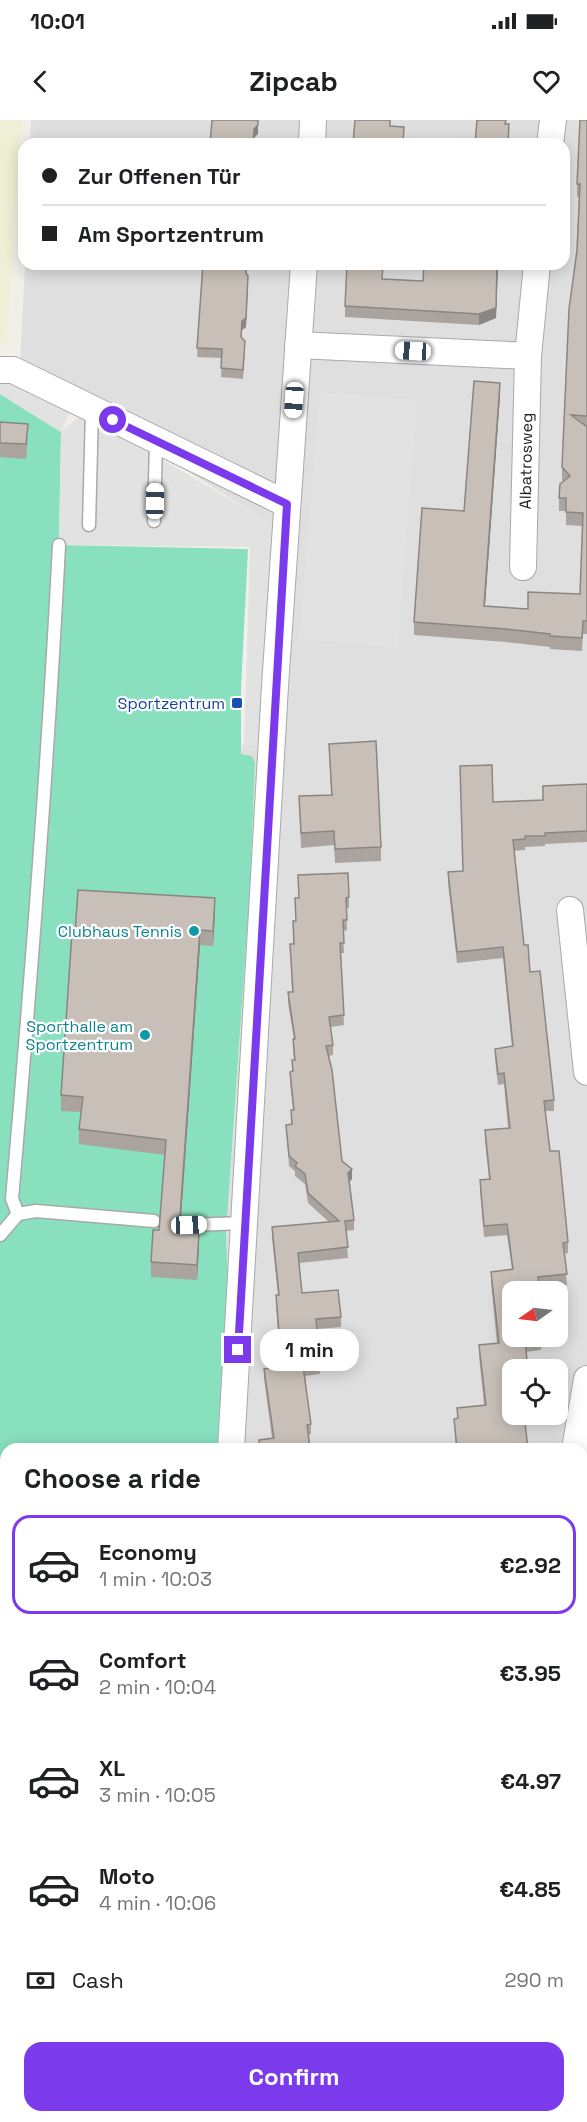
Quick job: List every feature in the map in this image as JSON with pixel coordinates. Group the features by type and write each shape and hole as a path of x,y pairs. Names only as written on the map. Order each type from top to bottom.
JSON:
{"street":[{"path":"312,138 314,120"},
{"path":"551,138 553,120"},
{"path":"231,1443 287,504 304,270"},
{"name":"Albatrosweg","path":"524,567 528,356 536,270"},
{"path":"298,345 528,356"},
{"path":"0,370 13,370 287,504"},
{"path":"570,910 587,1072"},
{"path":"576,1443 587,1379"}],"lane":[{"path":"89,525 92,410"},
{"path":"154,521 156,441"},
{"path":"18,1214 12,1199 52,692 59,545"},
{"path":"0,1235 18,1214 36,1211 154,1221"},
{"path":"189,1225 244,1223"}],"shaded area":[{"path":"31,120 587,120 587,1443 217,1443 228,1286 226,1236 250,887 255,762 241,754 242,745 260,745 275,526 20,366 25,270 570,270 570,138 30,138"},
{"path":"0,376 71,409 62,430 83,414 275,525 260,745 244,745 250,547 59,545 61,432 0,394"},
{"path":"319,392 418,400 398,647 299,639"}],"green space":[{"path":"0,120 21,120 20,138 18,138 7,339 0,346"},
{"path":"0,394 61,432 59,545 248,549 241,688 241,754 252,756 255,762 250,887 226,1234 228,1286 217,1443 0,1443"}],"building":[{"path":"212,120 258,120 253,138 210,138"},
{"path":"355,120 390,120 390,126 404,127 403,138 354,138"},
{"path":"477,120 506,120 505,124 509,124 508,138 476,138"},
{"path":"580,120 587,120 587,416 571,415 587,427 587,621 583,621 582,638 414,622 422,508 464,511 474,381 500,383 484,606 528,609 528,592 580,594 583,513 566,512 566,498 559,498 560,484 570,476 562,467 569,309 577,250"},
{"path":"203,270 246,270 248,276 246,318 242,321 241,337 245,341 243,370 221,368 222,349 197,348"},
{"path":"347,270 383,270 382,279 423,281 424,270 497,270 496,308 479,314 345,306"},
{"path":"0,422 28,424 26,444 0,443"},
{"path":"376,741 381,847 335,849 334,831 301,833 299,796 332,795 329,744"},
{"path":"492,765 493,802 543,800 543,786 587,784 587,831 545,833 545,836 525,836 525,839 513,840 524,945 528,945 530,972 540,971 554,1100 544,1101 550,1151 559,1151 568,1242 563,1243 567,1274 538,1277 539,1281 502,1281 502,1347 526,1347 527,1359 502,1359 502,1425 525,1425 527,1443 456,1443 454,1419 458,1418 457,1408 486,1405 479,1345 499,1343 491,1272 513,1269 507,1224 484,1226 480,1180 490,1179 485,1130 510,1128 504,1073 498,1074 495,1049 513,1046 503,947 457,952 448,872 463,871 460,766"},
{"path":"348,873 347,920 343,920 344,943 340,943 344,1015 329,1017 333,1045 326,1046 332,1070 342,1161 352,1169 348,1173 354,1220 345,1221 348,1247 298,1253 302,1293 338,1290 341,1317 316,1319 320,1364 303,1366 311,1424 307,1425 309,1443 259,1443 259,1440 274,1438 264,1369 277,1367 274,1346 280,1345 276,1295 279,1295 272,1227 339,1221 308,1193 305,1174 295,1166 297,1163 289,1156 286,1125 292,1124 291,1110 294,1110 290,1072 293,1071 292,1060 295,1060 293,1039 295,1039 288,992 293,992 290,944 294,944 295,898 299,898 298,875"},
{"path":"78,890 215,898 213,931 200,930 179,1231 199,1233 197,1265 151,1262 153,1230 159,1230 166,1140 79,1129 83,1097 61,1095 72,932 75,933"}],"place":[{"name":"Sportzentrum","path":"237,703"},
{"name":"Clubhaus Tennis","path":"194,931"},
{"name":"Sporthalle am Sportzentrum","path":"145,1035"}],"route":[{"path":"113,420 287,504 238,1350"}]}
